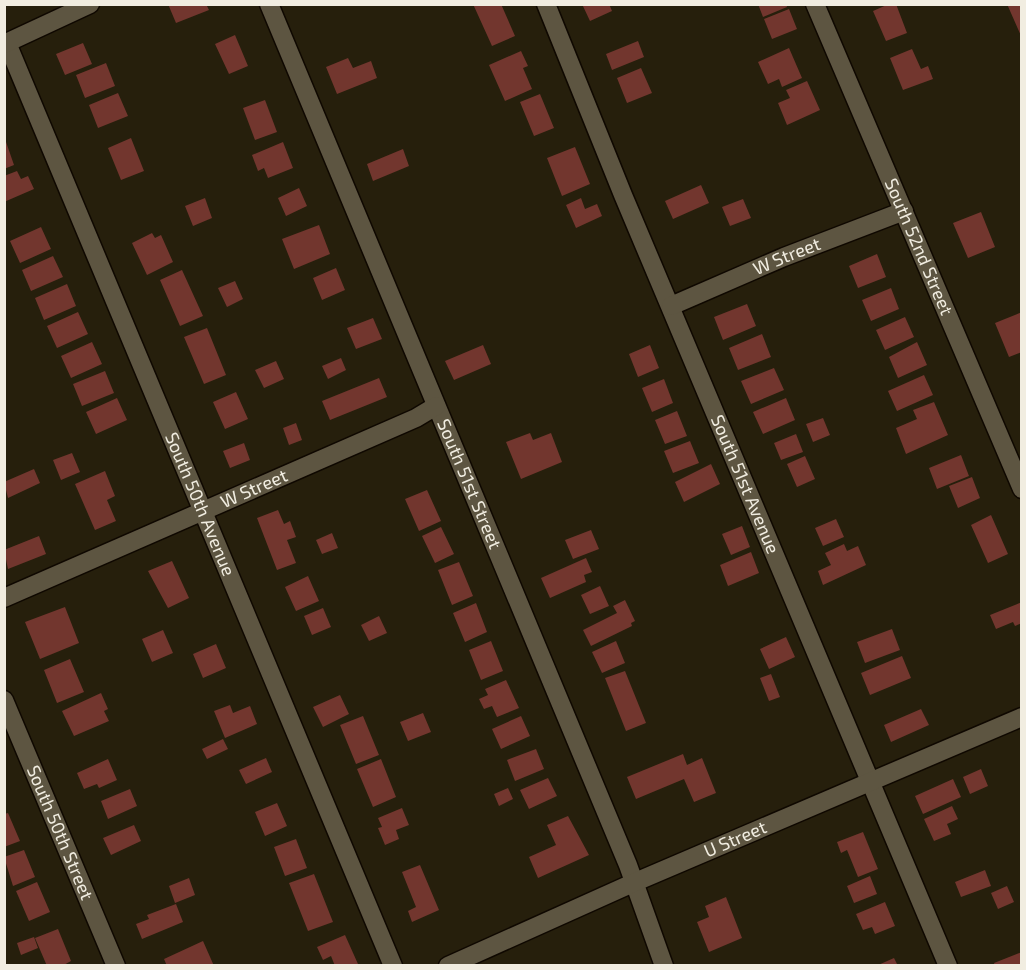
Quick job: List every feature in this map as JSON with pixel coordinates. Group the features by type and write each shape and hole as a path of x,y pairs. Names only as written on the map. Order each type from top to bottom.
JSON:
{"street":[{"path":"6,44 90,4"},
{"name":"South 51st Street","path":"269,4 619,843 664,966"},
{"name":"South 51st Avenue","path":"546,4 948,966"},
{"name":"South 52nd Street","path":"815,4 1022,489"},
{"name":"South 50th Avenue","path":"6,44 393,966"},
{"name":"W Street","path":"671,306 784,257 904,211"},
{"name":"W Street","path":"4,598 416,418 436,406"},
{"name":"South 50th Street","path":"4,700 116,966"},
{"name":"U Street","path":"448,966 633,883 1022,717"}],"building":[{"path":"168,4 206,4 209,10 176,23"},
{"path":"473,4 501,4 515,36 492,46"},
{"path":"582,4 609,4 612,11 590,21"},
{"path":"758,4 786,4 787,7 763,17"},
{"path":"889,4 896,4 907,33 886,41 873,11"},
{"path":"1007,4 1022,4 1022,38"},
{"path":"789,9 797,29 772,39 764,19"},
{"path":"235,35 248,66 229,74 215,44"},
{"path":"638,41 644,57 612,70 606,54"},
{"path":"83,43 92,64 65,75 56,54"},
{"path":"789,48 802,78 782,87 779,79 768,84 758,62"},
{"path":"912,49 921,69 928,66 933,79 903,90 890,58"},
{"path":"521,51 528,66 523,68 532,89 505,101 489,65"},
{"path":"348,58 353,68 371,61 377,78 337,94 326,67"},
{"path":"106,63 115,86 85,98 76,75"},
{"path":"641,68 652,93 627,103 617,78"},
{"path":"807,81 820,110 787,125 778,103 790,98 786,90"},
{"path":"118,93 128,116 98,128 89,105"},
{"path":"540,94 554,128 534,136 520,102"},
{"path":"265,100 277,132 255,140 243,108"},
{"path":"131,138 144,171 121,180 108,148"},
{"path":"4,140 14,165 4,169"},
{"path":"283,142 293,168 268,178 264,168 258,171 252,155"},
{"path":"575,147 590,184 562,196 547,158"},
{"path":"403,149 409,166 373,181 367,164"},
{"path":"17,171 21,179 28,176 34,189 4,202 4,176"},
{"path":"701,185 709,203 673,219 665,201"},
{"path":"299,188 307,206 286,216 278,198"},
{"path":"205,198 212,218 193,226 185,206"},
{"path":"581,198 585,209 597,204 602,216 576,228 566,205"},
{"path":"743,199 751,218 730,226 722,207"},
{"path":"981,212 995,247 968,258 953,223"},
{"path":"319,225 330,254 294,269 282,239"},
{"path":"41,227 51,249 20,263 10,241"},
{"path":"152,233 155,238 161,235 173,262 147,275 132,243"},
{"path":"877,254 886,277 858,288 849,266"},
{"path":"53,256 63,277 31,291 22,270"},
{"path":"336,268 345,290 322,300 313,278"},
{"path":"182,270 203,316 180,326 160,280"},
{"path":"235,281 243,299 227,307 218,288"},
{"path":"67,284 76,306 44,320 35,298"},
{"path":"891,288 899,309 871,321 862,300"},
{"path":"747,304 756,326 723,340 714,317"},
{"path":"78,312 88,334 57,348 47,326"},
{"path":"1022,312 1022,352 1009,357 995,323"},
{"path":"905,317 914,337 885,350 876,330"},
{"path":"373,318 382,339 356,349 347,328"},
{"path":"207,328 226,375 204,384 184,337"},
{"path":"762,334 771,357 738,370 729,348"},
{"path":"92,342 102,364 71,378 61,356"},
{"path":"917,342 927,365 898,378 889,357"},
{"path":"483,345 491,364 454,380 445,361"},
{"path":"650,345 659,368 638,377 629,354"},
{"path":"341,358 346,370 328,379 322,366"},
{"path":"276,361 284,379 264,388 255,370"},
{"path":"774,368 784,390 751,404 741,381"},
{"path":"105,371 114,393 82,406 73,384"},
{"path":"924,375 933,395 897,411 888,391"},
{"path":"379,378 387,397 330,420 322,401"},
{"path":"664,379 673,403 652,412 642,388"},
{"path":"236,392 248,419 225,429 213,402"},
{"path":"117,398 127,420 96,434 86,412"},
{"path":"786,398 795,420 763,434 753,412"},
{"path":"934,402 948,435 906,454 896,428 917,419 913,410"},
{"path":"677,411 687,436 665,444 655,420"},
{"path":"823,418 830,435 813,442 806,424"},
{"path":"296,423 302,440 289,445 283,428"},
{"path":"530,433 533,440 551,433 562,462 521,479 506,442"},
{"path":"796,434 803,452 781,460 774,443"},
{"path":"690,441 699,463 673,473 664,451"},
{"path":"244,443 250,460 230,468 223,451"},
{"path":"72,453 80,472 61,480 53,460"},
{"path":"961,455 969,476 937,489 929,468"},
{"path":"805,456 815,479 797,487 787,464"},
{"path":"711,464 720,484 684,502 675,482"},
{"path":"34,469 40,483 8,498 4,482"},
{"path":"105,471 115,496 107,500 116,521 95,530 75,484"},
{"path":"972,477 980,498 958,508 949,486"},
{"path":"427,490 441,521 419,531 405,499"},
{"path":"278,510 284,524 290,521 296,537 287,540 296,563 277,570 257,518"},
{"path":"991,515 1008,554 988,563 971,525"},
{"path":"836,519 844,537 823,546 815,528"},
{"path":"742,526 750,547 731,555 722,534"},
{"path":"441,527 454,554 435,563 422,536"},
{"path":"591,530 599,549 573,559 565,540"},
{"path":"332,533 338,548 322,554 316,540"},
{"path":"39,536 46,554 8,569 4,550"},
{"path":"844,544 847,551 858,546 866,565 823,585 818,571 831,565 825,553"},
{"path":"751,552 759,573 728,586 720,565"},
{"path":"586,558 592,572 584,575 586,582 550,598 541,578"},
{"path":"172,561 189,598 168,608 148,571"},
{"path":"459,562 473,596 452,605 438,570"},
{"path":"308,576 319,601 296,611 285,587"},
{"path":"600,586 609,606 590,614 581,595"},
{"path":"625,600 635,621 631,623 632,626 591,646 583,630 617,613 613,606"},
{"path":"1022,602 1022,623 1015,626 1013,622 996,629 990,615"},
{"path":"476,603 487,632 465,642 453,613"},
{"path":"65,607 79,643 40,659 25,622"},
{"path":"323,608 331,627 312,635 304,616"},
{"path":"379,616 387,633 369,641 361,625"},
{"path":"892,629 900,650 865,663 857,642"},
{"path":"163,630 173,653 152,662 142,639"},
{"path":"786,637 795,657 769,669 760,649"},
{"path":"491,641 503,671 481,680 469,650"},
{"path":"616,641 625,663 602,673 592,652"},
{"path":"216,644 226,668 203,678 193,654"},
{"path":"902,656 911,678 870,695 861,673"},
{"path":"70,659 84,692 57,703 44,670"},
{"path":"625,671 646,723 626,731 605,678"},
{"path":"771,674 780,697 769,701 760,678"},
{"path":"506,680 519,708 497,717 492,706 484,709 479,699 488,695 485,689"},
{"path":"101,693 108,709 104,711 109,721 74,736 62,711"},
{"path":"340,695 349,714 323,727 313,707"},
{"path":"230,705 233,713 250,706 257,724 225,738 214,711"},
{"path":"921,709 929,725 891,742 884,725"},
{"path":"423,713 431,732 408,741 400,722"},
{"path":"363,716 379,755 356,764 340,725"},
{"path":"521,716 530,736 501,749 492,729"},
{"path":"223,739 228,749 207,759 202,749"},
{"path":"536,749 544,769 515,781 507,760"},
{"path":"683,754 687,765 702,758 716,793 694,802 684,779 636,799 627,777"},
{"path":"266,758 272,772 246,784 239,770"},
{"path":"108,759 117,780 99,788 97,784 84,789 77,773"},
{"path":"381,759 396,797 373,807 357,769"},
{"path":"981,769 988,786 970,794 963,777"},
{"path":"548,778 557,796 529,809 520,790"},
{"path":"953,779 961,797 923,814 915,796"},
{"path":"508,788 513,799 499,806 494,794"},
{"path":"130,789 137,806 108,819 101,801"},
{"path":"277,803 287,826 265,836 255,812"},
{"path":"952,806 958,819 947,824 951,834 934,841 924,819"},
{"path":"402,808 409,825 396,830 399,839 385,845 378,828 382,827 378,818"},
{"path":"8,813 20,841 4,847 4,814"},
{"path":"568,816 589,855 538,878 529,857 556,845 547,825"},
{"path":"134,825 141,841 111,855 103,838"},
{"path":"863,832 878,869 858,877 847,850 841,853 837,842"},
{"path":"296,839 307,868 285,876 274,847"},
{"path":"24,850 35,877 13,886 4,857"},
{"path":"420,865 439,910 412,922 408,911 416,907 402,872"},
{"path":"985,870 991,886 961,897 955,882"},
{"path":"314,874 333,922 308,931 289,883"},
{"path":"870,876 877,894 854,903 847,886"},
{"path":"189,878 195,895 175,903 169,886"},
{"path":"37,882 50,912 29,921 16,891"},
{"path":"1007,886 1014,902 998,909 991,893"},
{"path":"726,897 742,938 709,952 697,922 709,917 705,906"},
{"path":"885,902 895,926 875,934 872,927 863,930 856,914"},
{"path":"176,904 183,922 142,939 136,924 149,919 147,915"},
{"path":"58,929 71,961 62,966 47,966 35,938"},
{"path":"345,935 358,964 335,966 331,956 323,960 317,947"},
{"path":"34,937 38,948 21,955 17,943"},
{"path":"203,941 214,966 167,966 164,959"},
{"path":"1022,952 1022,966 995,966 994,963"},
{"path":"894,958 898,966 876,966"}]}
